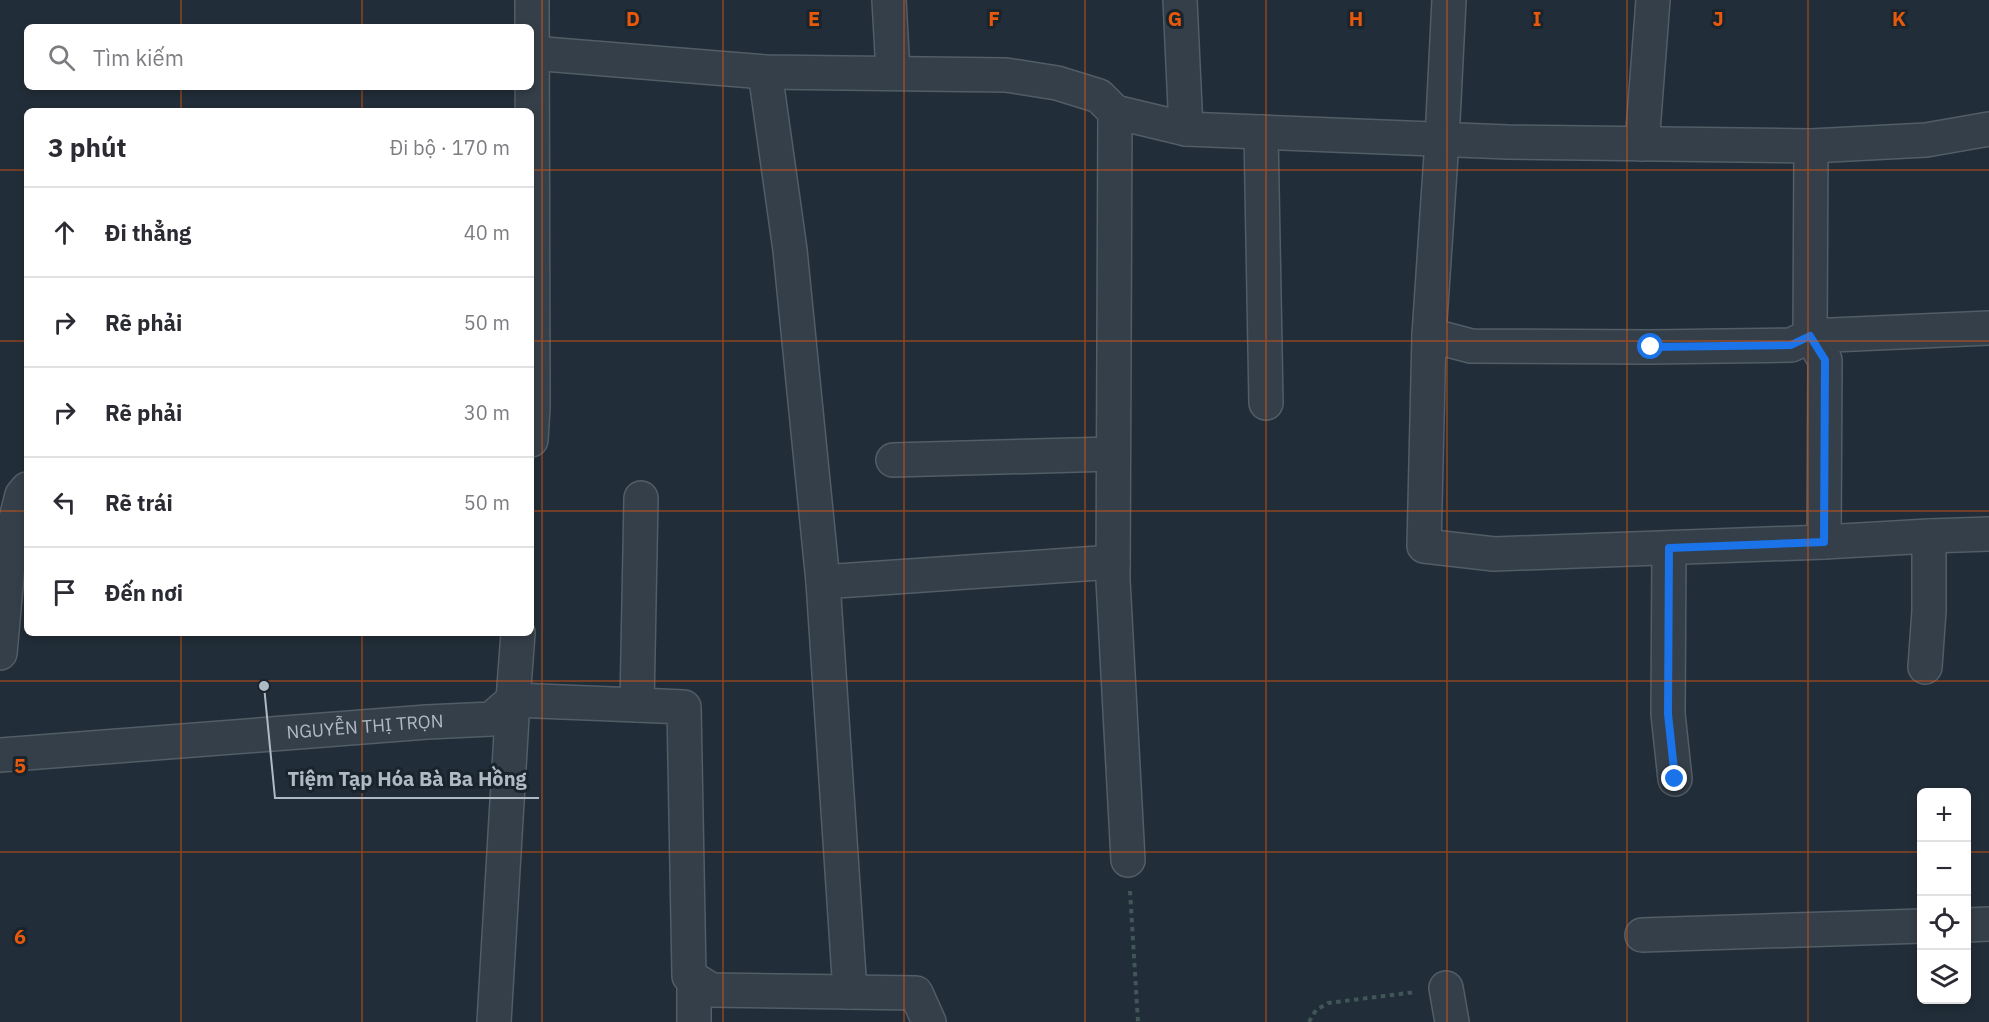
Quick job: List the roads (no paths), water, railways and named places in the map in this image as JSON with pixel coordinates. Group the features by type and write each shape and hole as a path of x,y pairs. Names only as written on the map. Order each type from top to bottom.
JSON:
{"street":[{"path":"532,0 532,24"},
{"path":"889,0 893,72"},
{"path":"1180,0 1186,129"},
{"path":"1449,0 1429,335 1424,546 1494,554 1989,534"},
{"path":"1642,144 1653,0"},
{"path":"534,53 765,72 1006,75 1057,83 1099,96 1115,112 1186,129 1442,140 1811,146 1926,140 1989,129"},
{"path":"765,72 789,250 823,582 850,992"},
{"path":"532,90 532,108"},
{"path":"1115,112 1113,562 1128,860"},
{"path":"1261,132 1266,403"},
{"path":"1811,146 1810,336 1825,360 1824,542"},
{"path":"1429,335 1470,346 1640,347 1791,345 1810,336 1989,328"},
{"path":"893,460 1112,454"},
{"path":"0,653 10,542 24,493"},
{"path":"637,705 641,498"},
{"path":"1925,667 1929,610 1929,536"},
{"path":"1669,548 1668,714 1675,779"},
{"path":"823,582 1113,562"},
{"path":"494,1022 518,636"},
{"path":"513,700 684,706 689,976 711,990 916,993 929,1022"},
{"name":"NGUYỄN THỊ TRỌN","path":"0,755 491,719 513,700"},
{"path":"1971,925 1989,924"},
{"path":"1642,935 1917,926"},
{"path":"693,1022 694,979"},
{"path":"1446,988 1452,1022"}],"place":[{"name":"Tiệm Tạp Hóa Bà Ba Hồng","path":"264,686"}]}
